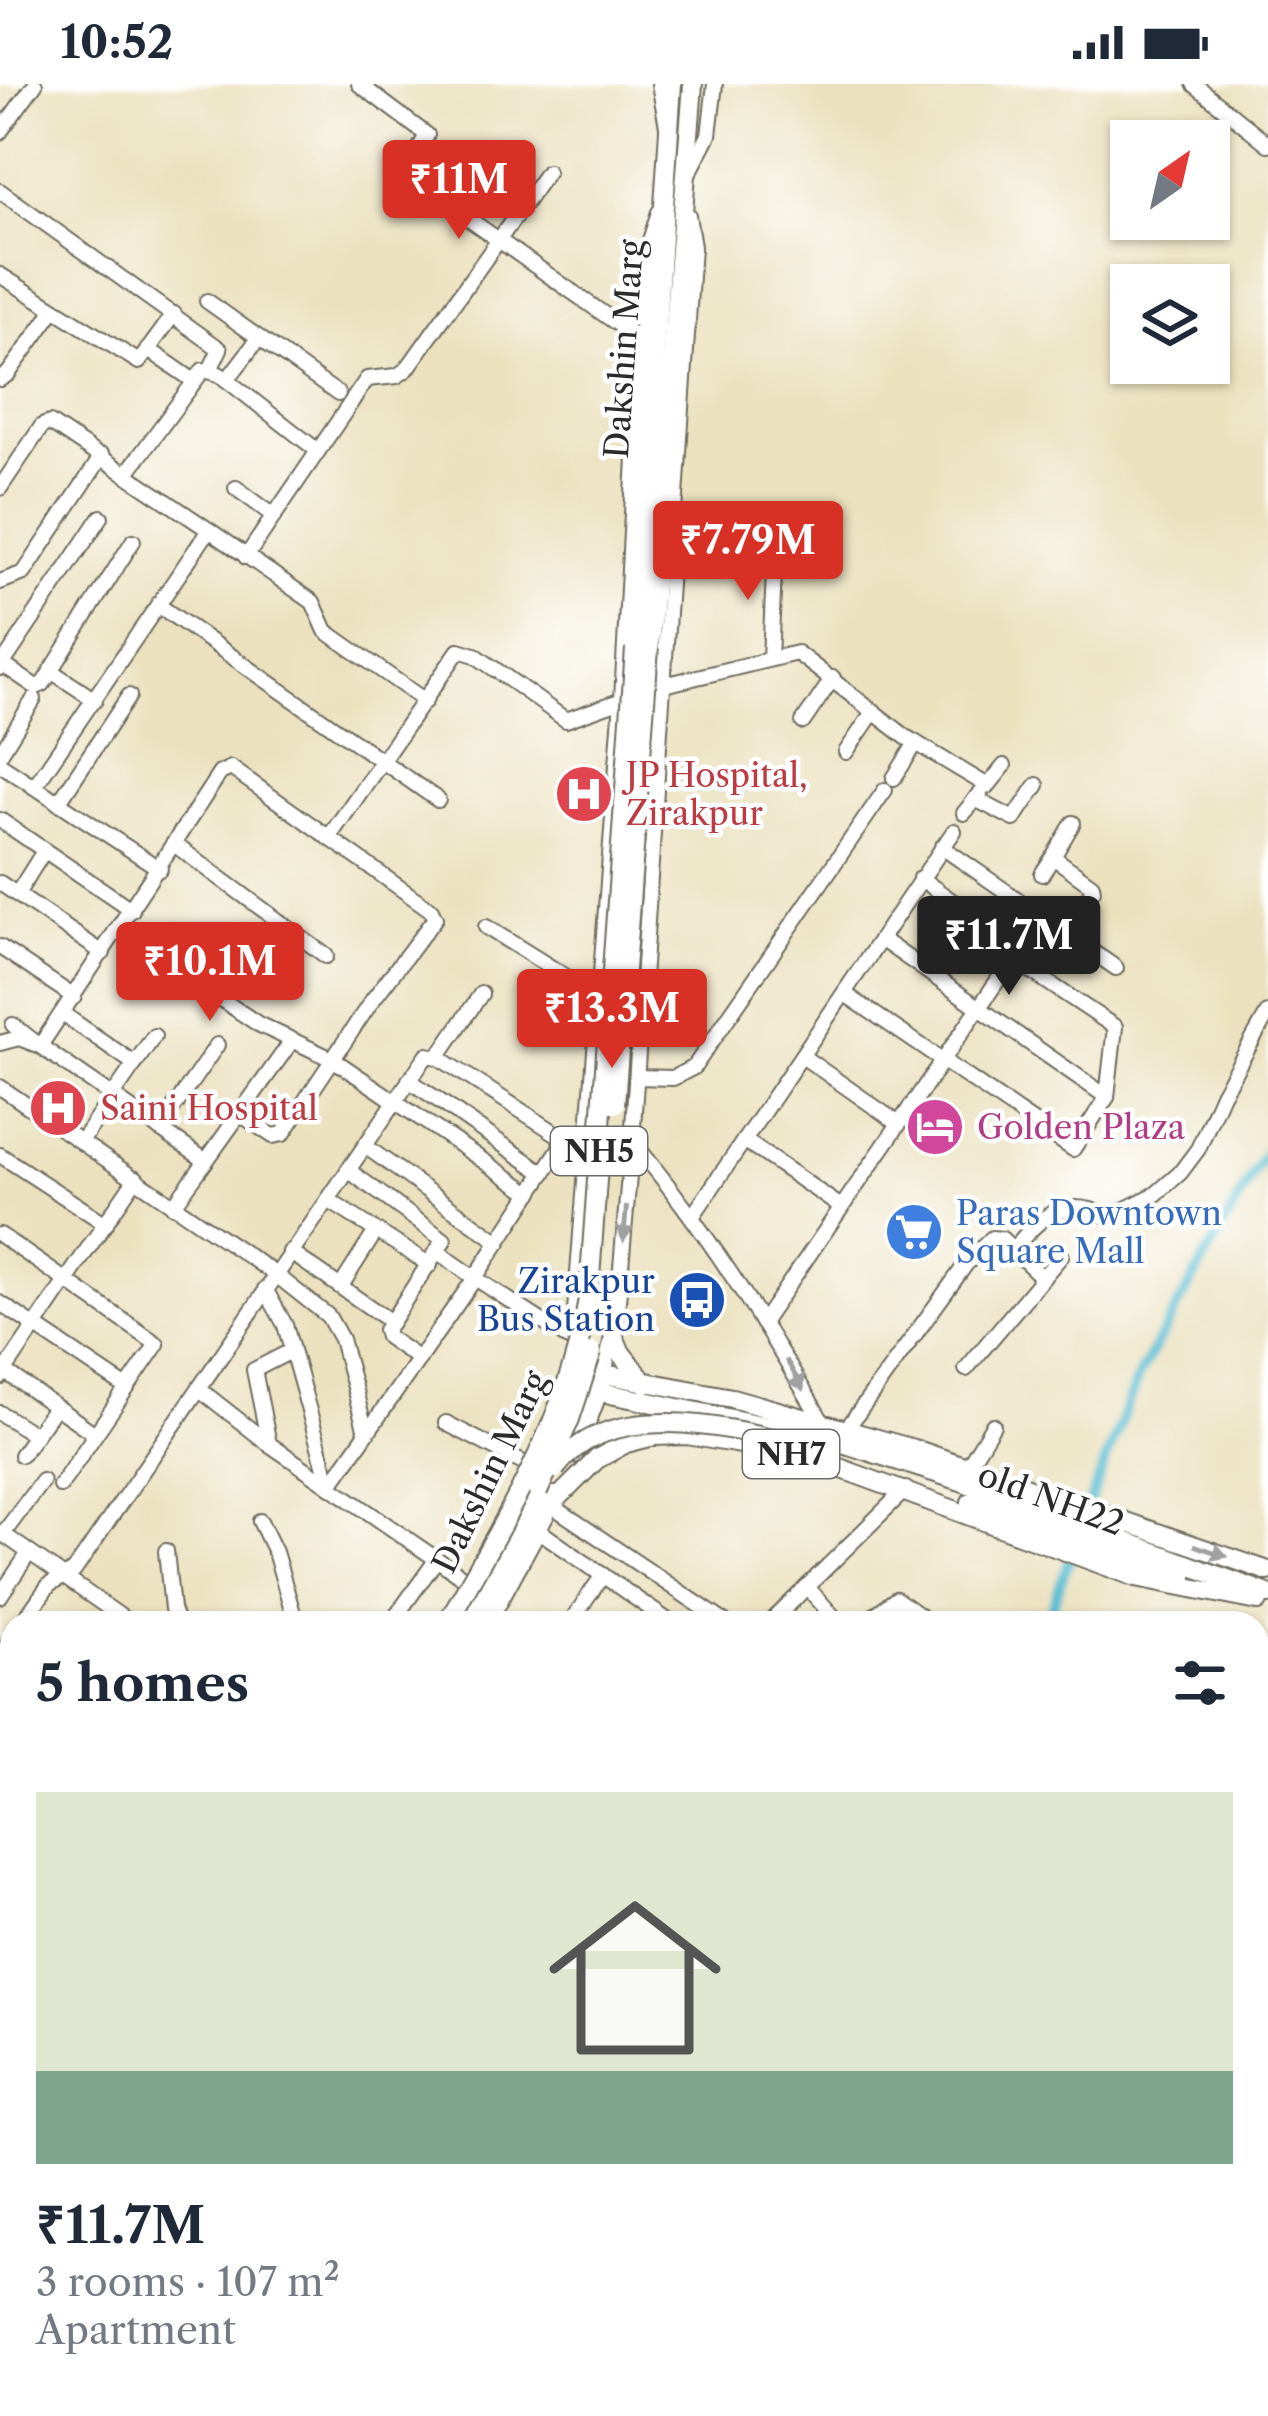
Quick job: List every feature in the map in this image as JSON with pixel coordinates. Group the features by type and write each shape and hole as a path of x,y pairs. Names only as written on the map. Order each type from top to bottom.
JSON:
{"highway":[{"name":"Dakshin Marg","path":"493,1611 538,1530 595,1342 642,648 672,84"},
{"name":"Dakshin Marg","path":"450,1611 554,1423 582,1344 693,84"},
{"path":"613,1334 621,1353 646,1384"},
{"path":"449,1611 525,1464 564,1376 833,1440 1266,1599"},
{"name":"Dakshin Marg","path":"544,1498 602,1382"},
{"path":"602,1382 732,1398 968,1466 1051,1521"},
{"name":"old NH22","path":"544,1498 566,1454 594,1436 655,1424 696,1423 814,1448 1051,1521"},
{"name":"NH7","path":"544,1498 626,1443 687,1435 782,1451 906,1489 1051,1521 1266,1599"},
{"name":"NH5","path":"473,1611 544,1498"},
{"path":"1141,1553 1268,1570"}],"street":[{"path":"0,132 35,84"},
{"path":"359,84 427,134 407,174 642,341"},
{"path":"659,84 669,131"},
{"path":"688,177 709,135 715,84"},
{"path":"1194,84 1268,143"},
{"path":"246,556 367,379 398,376 406,369 547,172"},
{"path":"0,191 220,349 210,370"},
{"name":"Dakshin Marg","path":"564,1376 572,1341 614,814 646,253 664,196"},
{"name":"Dakshin Marg","path":"602,1382 613,1334 632,1142 693,247 686,204"},
{"path":"0,275 132,361 139,362 174,314"},
{"path":"196,330 210,304 338,394"},
{"path":"0,379 54,310"},
{"path":"227,380 259,338"},
{"path":"148,349 194,381"},
{"path":"127,473 203,370 227,380 318,451"},
{"path":"0,488 42,426 50,423 313,602 326,631 425,701"},
{"path":"0,582 24,573 102,456"},
{"path":"0,465 20,458"},
{"path":"236,488 274,516"},
{"path":"101,517 1,666 36,687 133,542"},
{"path":"34,787 208,530"},
{"path":"770,659 776,550"},
{"path":"158,605 438,800"},
{"path":"329,837 459,650 475,655 566,720 622,700"},
{"path":"664,685 797,652 916,742 988,786"},
{"path":"51,671 95,700"},
{"path":"803,722 833,678"},
{"path":"58,802 129,696"},
{"path":"0,754 34,698"},
{"path":"846,752 874,711"},
{"path":"636,1077 673,1078 694,1067 916,742"},
{"path":"0,764 160,869"},
{"path":"964,813 1004,766"},
{"path":"40,1046 220,772 231,768 435,918 371,1002 280,1137 240,1114"},
{"path":"975,799 1014,819 1037,785"},
{"path":"614,814 655,814"},
{"path":"0,820 132,910"},
{"path":"1042,874 1073,823"},
{"path":"692,1216 954,831"},
{"path":"174,844 326,956"},
{"path":"942,848 1116,968"},
{"path":"16,894 44,851"},
{"path":"1053,857 1093,890 1064,931"},
{"path":"844,994 1073,1149 1107,1096 1115,1028 920,878"},
{"path":"0,883 103,953"},
{"path":"762,1323 1042,916"},
{"path":"486,927 600,998"},
{"path":"118,930 188,981 290,1042 334,1060 531,1193"},
{"path":"882,940 1107,1096"},
{"path":"0,946 74,997"},
{"path":"438,1057 481,994"},
{"path":"1014,1249 1039,1218 1088,1208 1108,1216 1156,1193 1180,1173 1198,1149 1222,1094 1268,1013"},
{"path":"63,1014 135,1064"},
{"path":"13,1025 206,1161"},
{"path":"82,1140 154,1036"},
{"path":"0,1043 19,1038 40,1046"},
{"path":"173,1206 290,1042"},
{"path":"160,1129 217,1046"},
{"path":"32,1611 50,1585 74,1571 427,1055 438,1057 561,1138 579,1142 590,1130"},
{"path":"802,1056 899,1124"},
{"path":"410,1080 544,1173"},
{"path":"0,1087 318,1307 337,1328 366,1432"},
{"path":"330,1486 499,1242 560,1148 561,1138"},
{"path":"744,1140 842,1207"},
{"path":"632,1142 692,1216 823,1423"},
{"path":"365,1146 499,1242"},
{"path":"0,1155 106,1224"},
{"path":"348,1170 441,1237 443,1244 386,1330 387,1337 419,1359"},
{"path":"95,1434 2,1374 136,1178"},
{"path":"328,1200 376,1231 475,1277 572,1341"},
{"path":"341,1286 376,1231"},
{"path":"0,1234 157,1344 60,1486"},
{"path":"844,1430 966,1264 992,1238 1002,1239 1043,1277"},
{"path":"290,1252 391,1322"},
{"path":"966,1369 1061,1256"},
{"path":"266,1289 282,1317 330,1486"},
{"path":"0,1303 127,1388"},
{"path":"269,1444 254,1370 291,1351"},
{"path":"199,1389 269,1444 464,1578"},
{"path":"21,1455 55,1407"},
{"path":"0,1413 35,1435"},
{"path":"446,1423 525,1464"},
{"path":"968,1466 992,1426"},
{"path":"42,1481 2,1533 112,1611"},
{"path":"782,1611 906,1489"},
{"path":"544,1498 709,1611"},
{"path":"260,1521 292,1611"},
{"path":"538,1530 652,1611"},
{"path":"166,1551 173,1611"},
{"path":"0,1596 29,1553"},
{"path":"399,1611 436,1559"},
{"path":"578,1611 603,1575"},
{"path":"807,1587 828,1611"},
{"path":"880,1611 896,1599 912,1611"}],"waterway":[{"path":"1087,1509 1139,1375 1268,1148"},
{"path":"1050,1611 1073,1549"}],"place":[{"name":"JP Hospital, Zirakpur","path":"584,794"},
{"name":"Saini Hospital","path":"58,1108"},
{"name":"Golden Plaza","path":"935,1127"},
{"name":"Paras Downtown Square Mall","path":"914,1232"},
{"name":"Zirakpur Bus Station","path":"697,1300"}]}
